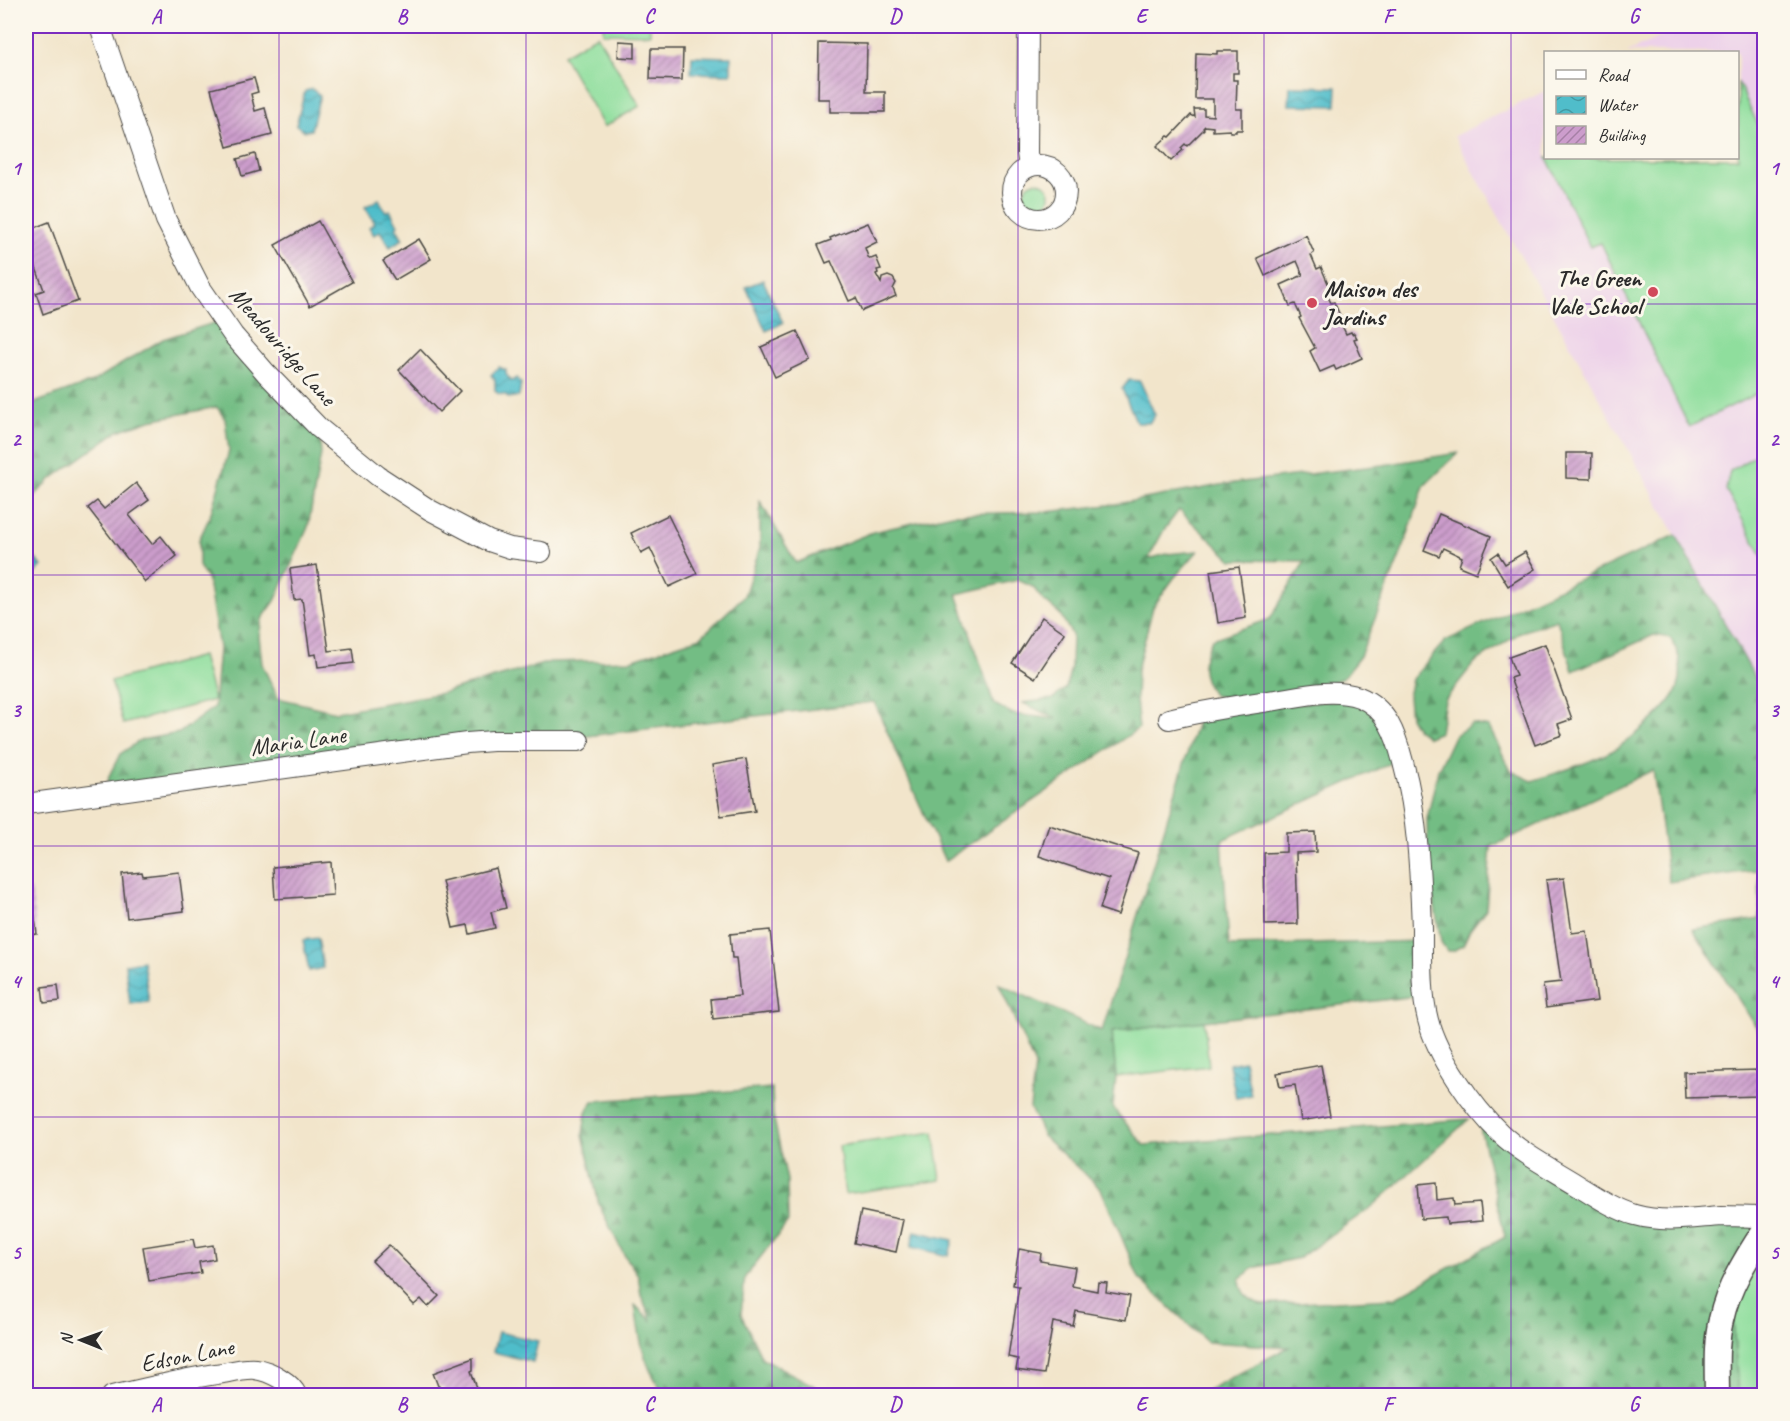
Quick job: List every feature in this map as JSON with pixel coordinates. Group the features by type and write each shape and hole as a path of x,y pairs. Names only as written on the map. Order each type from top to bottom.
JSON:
{"street":[{"name":"Meadowridge Lane","path":"100,26 166,220 200,286 233,335 319,428 378,476 430,510 489,541 510,548 541,552"},
{"path":"1028,26 1027,153 1029,166"},
{"path":"1169,718 1323,693 1345,693 1375,706 1383,714 1395,735 1412,795 1420,855 1423,968 1427,1019 1445,1060 1475,1105 1501,1134 1538,1160 1606,1203 1634,1215 1669,1221 1722,1216 1764,1217"},
{"name":"Maria Lane","path":"26,804 467,743 579,741"},
{"path":"1718,1395 1717,1351 1720,1321 1731,1287 1764,1231"},
{"name":"Edson Lane","path":"112,1395 206,1375 248,1369 257,1369 276,1376 295,1390 297,1395"}],"shaded area":[{"name":"The Green Vale School","path":"1685,26 1764,26 1764,694 1454,136 1544,91 1544,159 1739,159 1739,51 1629,51"}],"green space":[{"path":"603,26 650,26 650,34 603,33"},
{"path":"597,35 640,106 604,127 563,55"},
{"path":"1739,84 1764,138 1764,390 1689,427 1601,243 1590,247 1547,159 1739,159"},
{"path":"1037,182 1046,186 1050,195 1046,204 1037,208 1028,204 1024,195 1028,186"},
{"path":"223,320 319,428 321,454 308,527 275,601 262,619 259,636 262,664 278,698 336,712 442,693 550,662 631,660 701,637 744,596 760,548 760,501 796,563 873,532 953,514 1046,512 1117,504 1226,484 1383,465 1458,453 1424,486 1404,546 1360,656 1343,678 1324,685 1239,701 1213,695 1203,673 1205,655 1212,639 1270,619 1305,561 1232,560 1179,510 1164,530 1148,559 1167,554 1198,551 1153,607 1137,670 1136,700 1139,728 945,861 874,702 106,793 109,776 120,754 141,740 179,733 214,707 219,648 208,581 199,566 199,540 210,516 229,451 225,419 217,407 150,420 118,431 50,480 26,505 26,406 92,382 163,339","holes":["1018,580 1033,587 1042,599 1060,614 1072,635 1071,667 1066,688 1053,699 1023,703 1057,719 1013,714 994,704 957,594"]},
{"path":"1764,450 1764,559 1726,490 1730,471"},
{"path":"1676,535 1764,694 1764,1073 1759,1031 1693,929 1760,919 1759,870 1669,882 1653,770 1491,847 1486,909 1470,930 1463,945 1453,951 1447,951 1441,942 1428,866 1427,819 1438,770 1454,736 1472,724 1489,727 1511,771 1532,781 1602,756 1631,738 1661,711 1675,694 1680,680 1680,665 1677,650 1670,638 1654,635 1573,671 1557,620 1521,632 1474,663 1445,700 1440,732 1428,737 1417,729 1410,717 1408,697 1412,679 1445,641"},
{"path":"202,656 214,700 123,724 111,681"},
{"path":"1361,698 1402,758 1222,840 1229,946 1422,941 1425,995 1112,1032 1116,1077 1113,1108 1144,1145 1469,1119 1373,1206 1299,1258 1253,1268 1240,1279 1246,1295 1261,1305 1394,1298 1505,1237 1475,1105 1501,1134 1634,1215 1764,1217 1731,1287 1738,1395 1162,1395 1206,1391 1289,1347 1207,1342 1139,1278 1101,1189 1043,1136 1030,1108 1035,1066 999,984 1102,1031 1200,712"},
{"path":"1204,1021 1209,1066 1116,1077 1111,1032"},
{"path":"772,1088 773,1115 787,1180 788,1222 745,1277 741,1314 762,1358 831,1395 662,1395 647,1362 640,1338 635,1305 652,1321 641,1295 638,1275 623,1253 599,1205 583,1134 586,1113 593,1101"},
{"path":"934,1132 941,1180 845,1194 839,1146"},
{"path":"1764,1231 1764,1395 1738,1395 1731,1287"}],"water":[{"path":"692,56 731,57 731,74 691,73"},
{"path":"1290,86 1337,87 1336,106 1289,105"},
{"path":"312,89 320,95 311,130 305,131 296,125 305,91"},
{"path":"379,199 386,212 390,210 403,239 390,247 380,231 374,235 369,227 375,223 365,207"},
{"path":"763,280 783,323 766,331 746,287"},
{"path":"499,367 506,370 511,381 517,378 521,383 519,396 508,398 495,391 495,380 491,375"},
{"path":"1129,380 1140,381 1155,415 1149,423 1137,423 1122,389"},
{"path":"26,549 42,566 31,577 26,571"},
{"path":"318,938 323,968 309,971 303,940"},
{"path":"143,961 149,1002 130,1004 125,964"},
{"path":"1244,1061 1251,1095 1236,1098 1229,1064"},
{"path":"915,1231 953,1240 949,1256 911,1247"},
{"path":"498,1332 538,1341 533,1362 493,1352"}],"building":[{"path":"619,41 635,42 635,58 618,57"},
{"path":"819,43 867,44 866,92 885,92 885,112 830,112 830,99 818,99"},
{"path":"651,49 683,49 682,80 650,79"},
{"path":"1217,51 1238,51 1238,73 1233,73 1233,80 1237,80 1236,109 1242,109 1242,130 1213,131 1213,127 1205,126 1187,146 1185,144 1181,148 1183,150 1171,161 1157,146 1168,136 1170,137 1191,115 1195,117 1194,109 1204,109 1204,115 1213,116 1213,99 1195,99 1196,53 1217,54"},
{"path":"254,78 258,92 251,94 255,111 265,108 272,135 227,147 211,89"},
{"path":"255,154 259,171 242,176 237,159"},
{"path":"318,221 352,282 310,306 275,245"},
{"path":"49,222 78,301 43,314 36,293 44,290 26,240 26,231"},
{"path":"868,223 877,242 865,248 868,257 871,259 876,257 881,269 877,270 876,274 881,283 882,278 888,276 893,278 896,283 893,289 896,296 862,311 856,298 849,301 831,261 826,263 818,245"},
{"name":"Maison des Jardins","path":"1306,235 1314,253 1311,255 1317,269 1321,267 1330,288 1325,290 1331,303 1334,302 1346,334 1354,333 1357,338 1354,339 1362,358 1336,370 1334,366 1320,372 1310,351 1315,348 1299,318 1301,317 1295,304 1290,306 1281,285 1303,275 1297,261 1265,276 1257,258"},
{"path":"419,239 431,259 395,280 383,261"},
{"path":"797,331 810,360 775,377 761,347"},
{"path":"420,349 460,391 439,412 399,370"},
{"path":"1566,453 1592,453 1591,479 1566,478"},
{"path":"136,483 149,500 129,515 152,544 161,536 177,556 145,582 88,508 97,501 104,509"},
{"path":"1439,514 1491,536 1476,573 1459,566 1462,557 1443,548 1439,556 1424,550"},
{"path":"668,515 697,574 669,587 650,548 641,553 631,533"},
{"path":"1525,552 1535,569 1508,586 1491,558 1498,553 1505,564"},
{"path":"317,565 329,651 352,648 354,663 318,667 316,654 310,655 302,599 294,600 290,569"},
{"path":"1239,567 1246,618 1218,623 1210,571"},
{"path":"1042,617 1065,633 1035,678 1012,663"},
{"path":"1545,644 1572,719 1558,724 1562,735 1535,745 1510,678 1516,676 1509,657"},
{"path":"746,759 755,811 721,816 712,765"},
{"path":"1049,825 1138,853 1118,915 1100,909 1109,879 1039,856"},
{"path":"1315,832 1316,852 1296,853 1298,924 1265,925 1264,853 1286,852 1286,833"},
{"path":"331,862 333,895 275,899 273,867"},
{"path":"496,868 506,908 491,912 495,928 470,934 468,925 453,928 442,881"},
{"path":"142,872 143,876 179,872 184,911 127,918 122,874"},
{"path":"1564,878 1572,933 1587,931 1597,1001 1546,1008 1543,984 1561,982 1546,880"},
{"path":"31,889 37,934 26,935 26,890"},
{"path":"770,930 779,1012 713,1019 711,999 740,996 736,958 732,958 730,934"},
{"path":"58,985 60,1001 44,1003 42,987"},
{"path":"1321,1065 1330,1116 1301,1121 1295,1085 1280,1087 1277,1073"},
{"path":"1760,1070 1760,1096 1685,1098 1684,1072"},
{"path":"1436,1183 1437,1200 1454,1198 1455,1205 1480,1203 1482,1221 1447,1224 1446,1217 1421,1219 1418,1185"},
{"path":"861,1211 903,1220 896,1252 854,1243"},
{"path":"193,1239 195,1248 213,1245 215,1259 199,1262 201,1273 149,1281 143,1247"},
{"path":"389,1245 439,1296 428,1307 421,1299 414,1305 372,1261"},
{"path":"1019,1249 1041,1253 1040,1261 1075,1267 1072,1286 1097,1291 1098,1282 1107,1283 1106,1292 1130,1296 1126,1320 1076,1311 1073,1326 1053,1322 1044,1374 1016,1370 1018,1359 1008,1357 1019,1286 1013,1285"},
{"path":"473,1358 473,1370 471,1371 480,1396 447,1396 444,1388 438,1386 433,1373"}],"place":[{"name":"The Green Vale School","path":"1653,292"},
{"name":"Maison des Jardins","path":"1312,303"}]}
